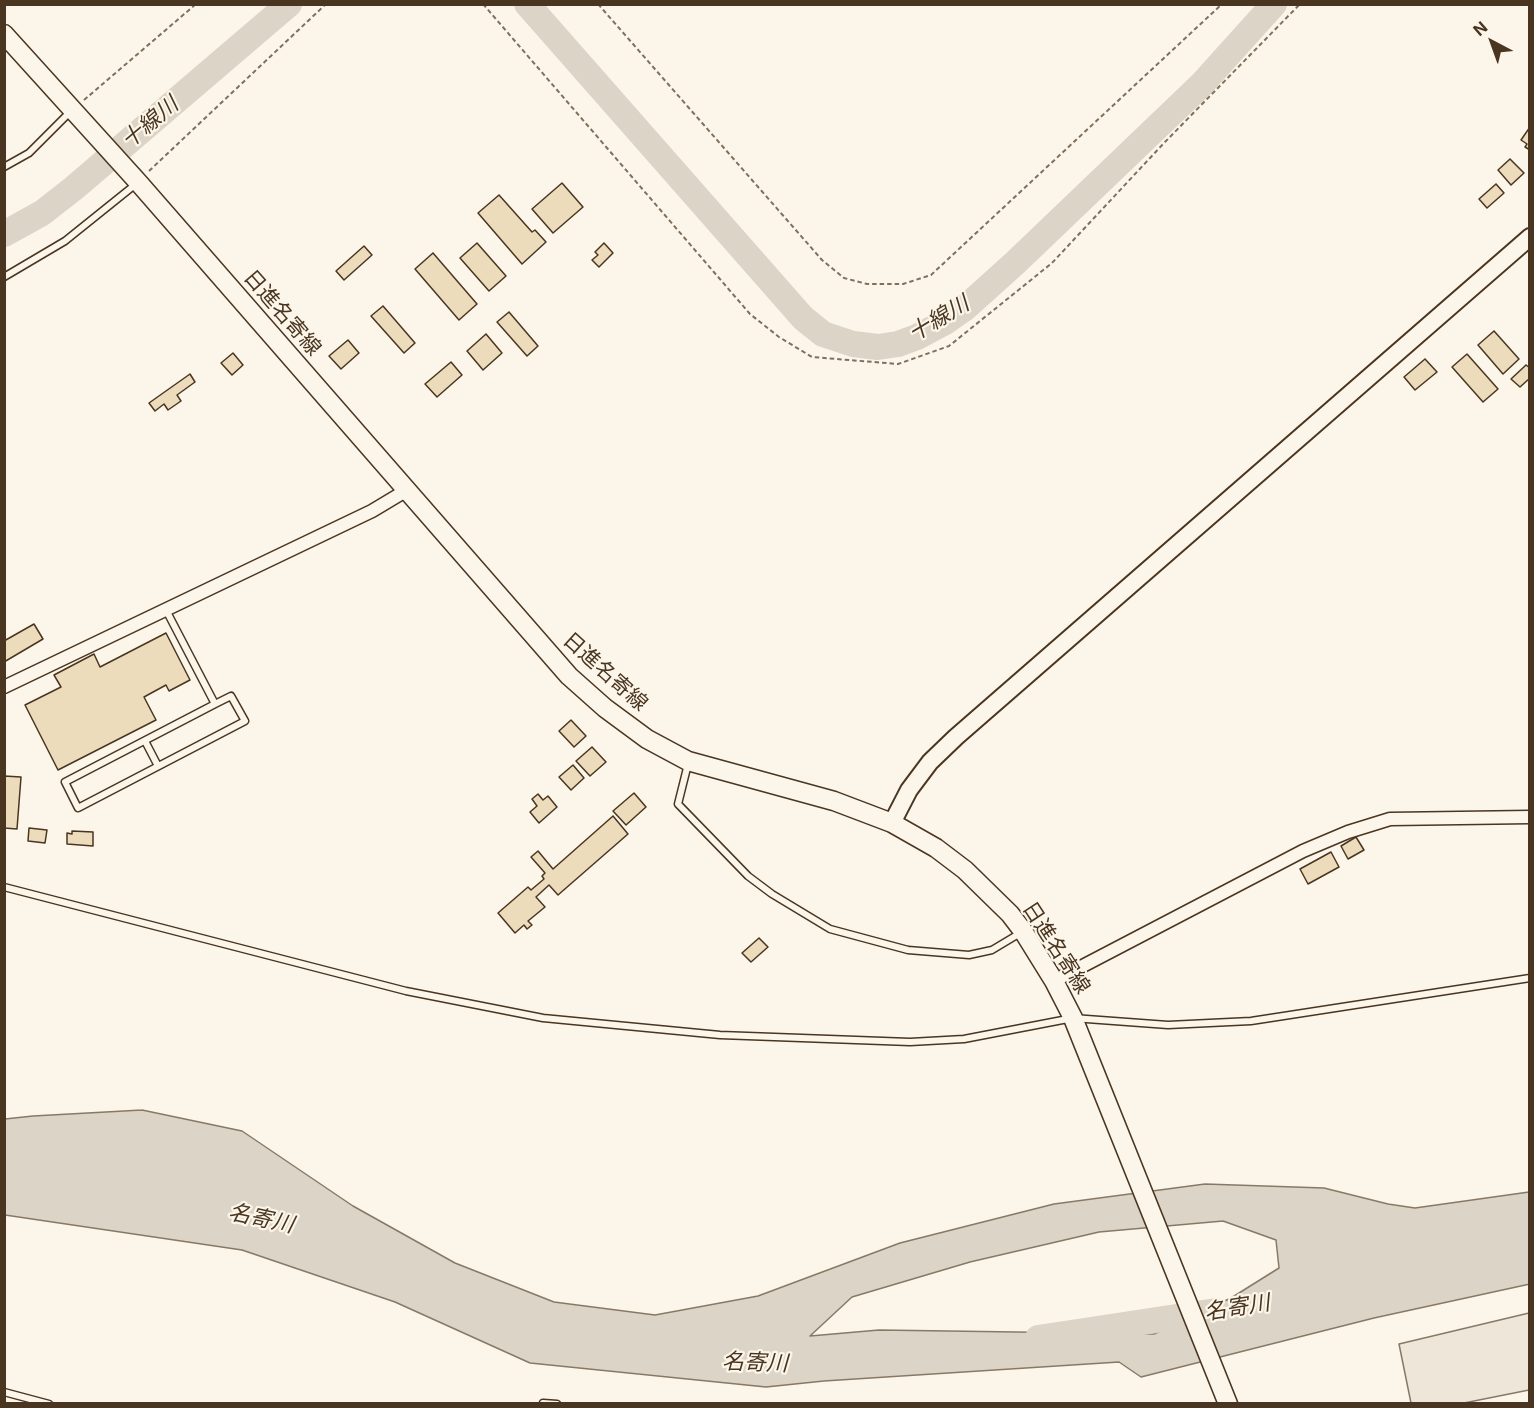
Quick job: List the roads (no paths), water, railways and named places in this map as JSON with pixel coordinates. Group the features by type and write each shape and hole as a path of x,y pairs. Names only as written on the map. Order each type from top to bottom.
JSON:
{"main road":[{"name":"日進名寄線","path":"4,34 132,176 569,676 605,708 646,739 688,760 834,801 892,823 936,848 965,870 997,901 1023,931 1054,981 1073,1018 1228,1404"}],"street":[{"path":"892,823 909,790 930,762 956,737 1530,237"},
{"path":"4,687 372,511 407,490"},
{"path":"1054,981 1303,851 1348,832 1390,819 1530,817"}],"lane":[{"path":"4,167 29,153 78,116"},
{"path":"4,277 65,241 132,176"},
{"path":"166,610 215,704"},
{"path":"231,696 245,722 78,808 65,782 215,704 231,696"},
{"path":"145,741 158,766"},
{"path":"688,760 678,804 748,876 772,894 831,929 908,950 969,955 993,950 1023,931"},
{"path":"4,887 406,992 543,1018 720,1035 910,1042 964,1039 1073,1018 1168,1025 1251,1021 1530,978"},
{"path":"4,1392 49,1404"},
{"path":"543,1403 557,1404"}],"water":[{"path":"142,1110 242,1131 353,1206 455,1263 554,1302 655,1315 758,1296 900,1243 1054,1204 1205,1184 1324,1188 1388,1204 1415,1208 1529,1192 1530,1284 1374,1318 1141,1377 1119,1362 824,1381 766,1387 530,1363 395,1302 242,1250 5,1215 5,1119","holes":["1223,1221 1276,1240 1279,1268 1231,1298 1154,1334 879,1330 810,1336 852,1297 970,1262 1099,1232"]}],"waterway":[{"name":"十線川","path":"4,234 42,213 74,188 289,4"},
{"name":"十線川","path":"527,4 803,318 823,334 853,344 878,347 898,344 917,337 965,308 1202,84 1274,4"},
{"name":"名寄川","path":"1038,1338 1216,1311"}]}
